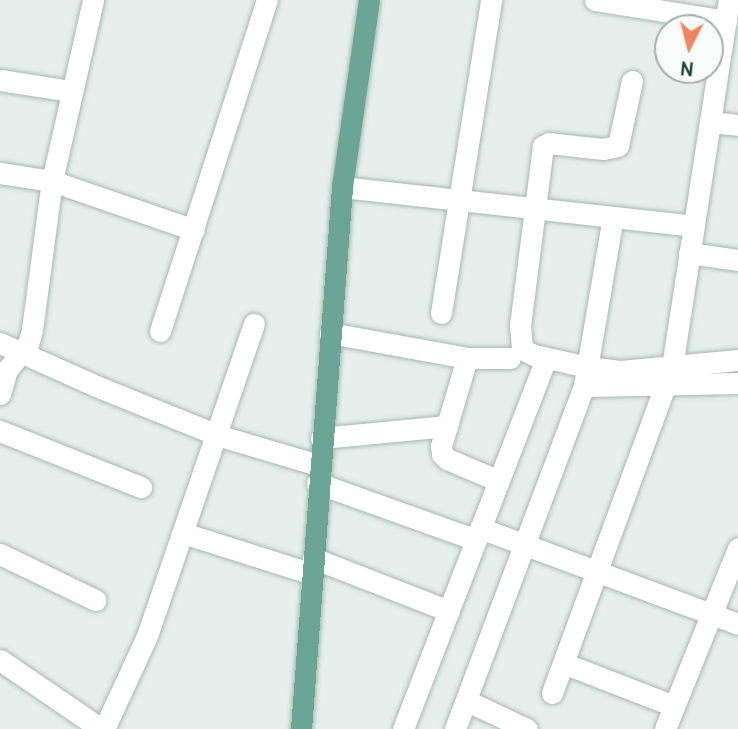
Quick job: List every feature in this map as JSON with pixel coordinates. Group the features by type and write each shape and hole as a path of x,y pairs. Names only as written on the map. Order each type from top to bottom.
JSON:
{"main road":[{"path":"301,729 318,474 342,187 369,0"}],"street":[{"path":"0,394 7,370 22,353 32,330 52,181 93,0"},
{"path":"159,331 267,0"},
{"path":"441,313 491,0"},
{"path":"552,693 669,376 728,10 596,0"},
{"path":"0,80 71,91"},
{"path":"632,81 618,146 603,149 549,143 543,146 519,340 522,349 586,377 620,371 738,383"},
{"path":"710,122 738,125"},
{"path":"0,173 52,181 194,230"},
{"path":"342,187 694,226"},
{"path":"455,729 586,377 613,217"},
{"path":"689,253 738,260"},
{"path":"0,660 103,729 147,636 254,324"},
{"path":"330,332 467,358 510,358"},
{"path":"0,342 217,435 318,474 478,534 524,546 738,624"},
{"path":"467,358 441,446 442,454 447,459 499,481"},
{"path":"403,729 546,358"},
{"path":"669,376 738,360"},
{"path":"321,438 447,426"},
{"path":"0,430 141,486"},
{"path":"183,533 312,566 449,611"},
{"path":"665,729 738,548"},
{"path":"0,554 95,600"},
{"path":"563,663 674,706"},
{"path":"467,701 527,729"}]}
